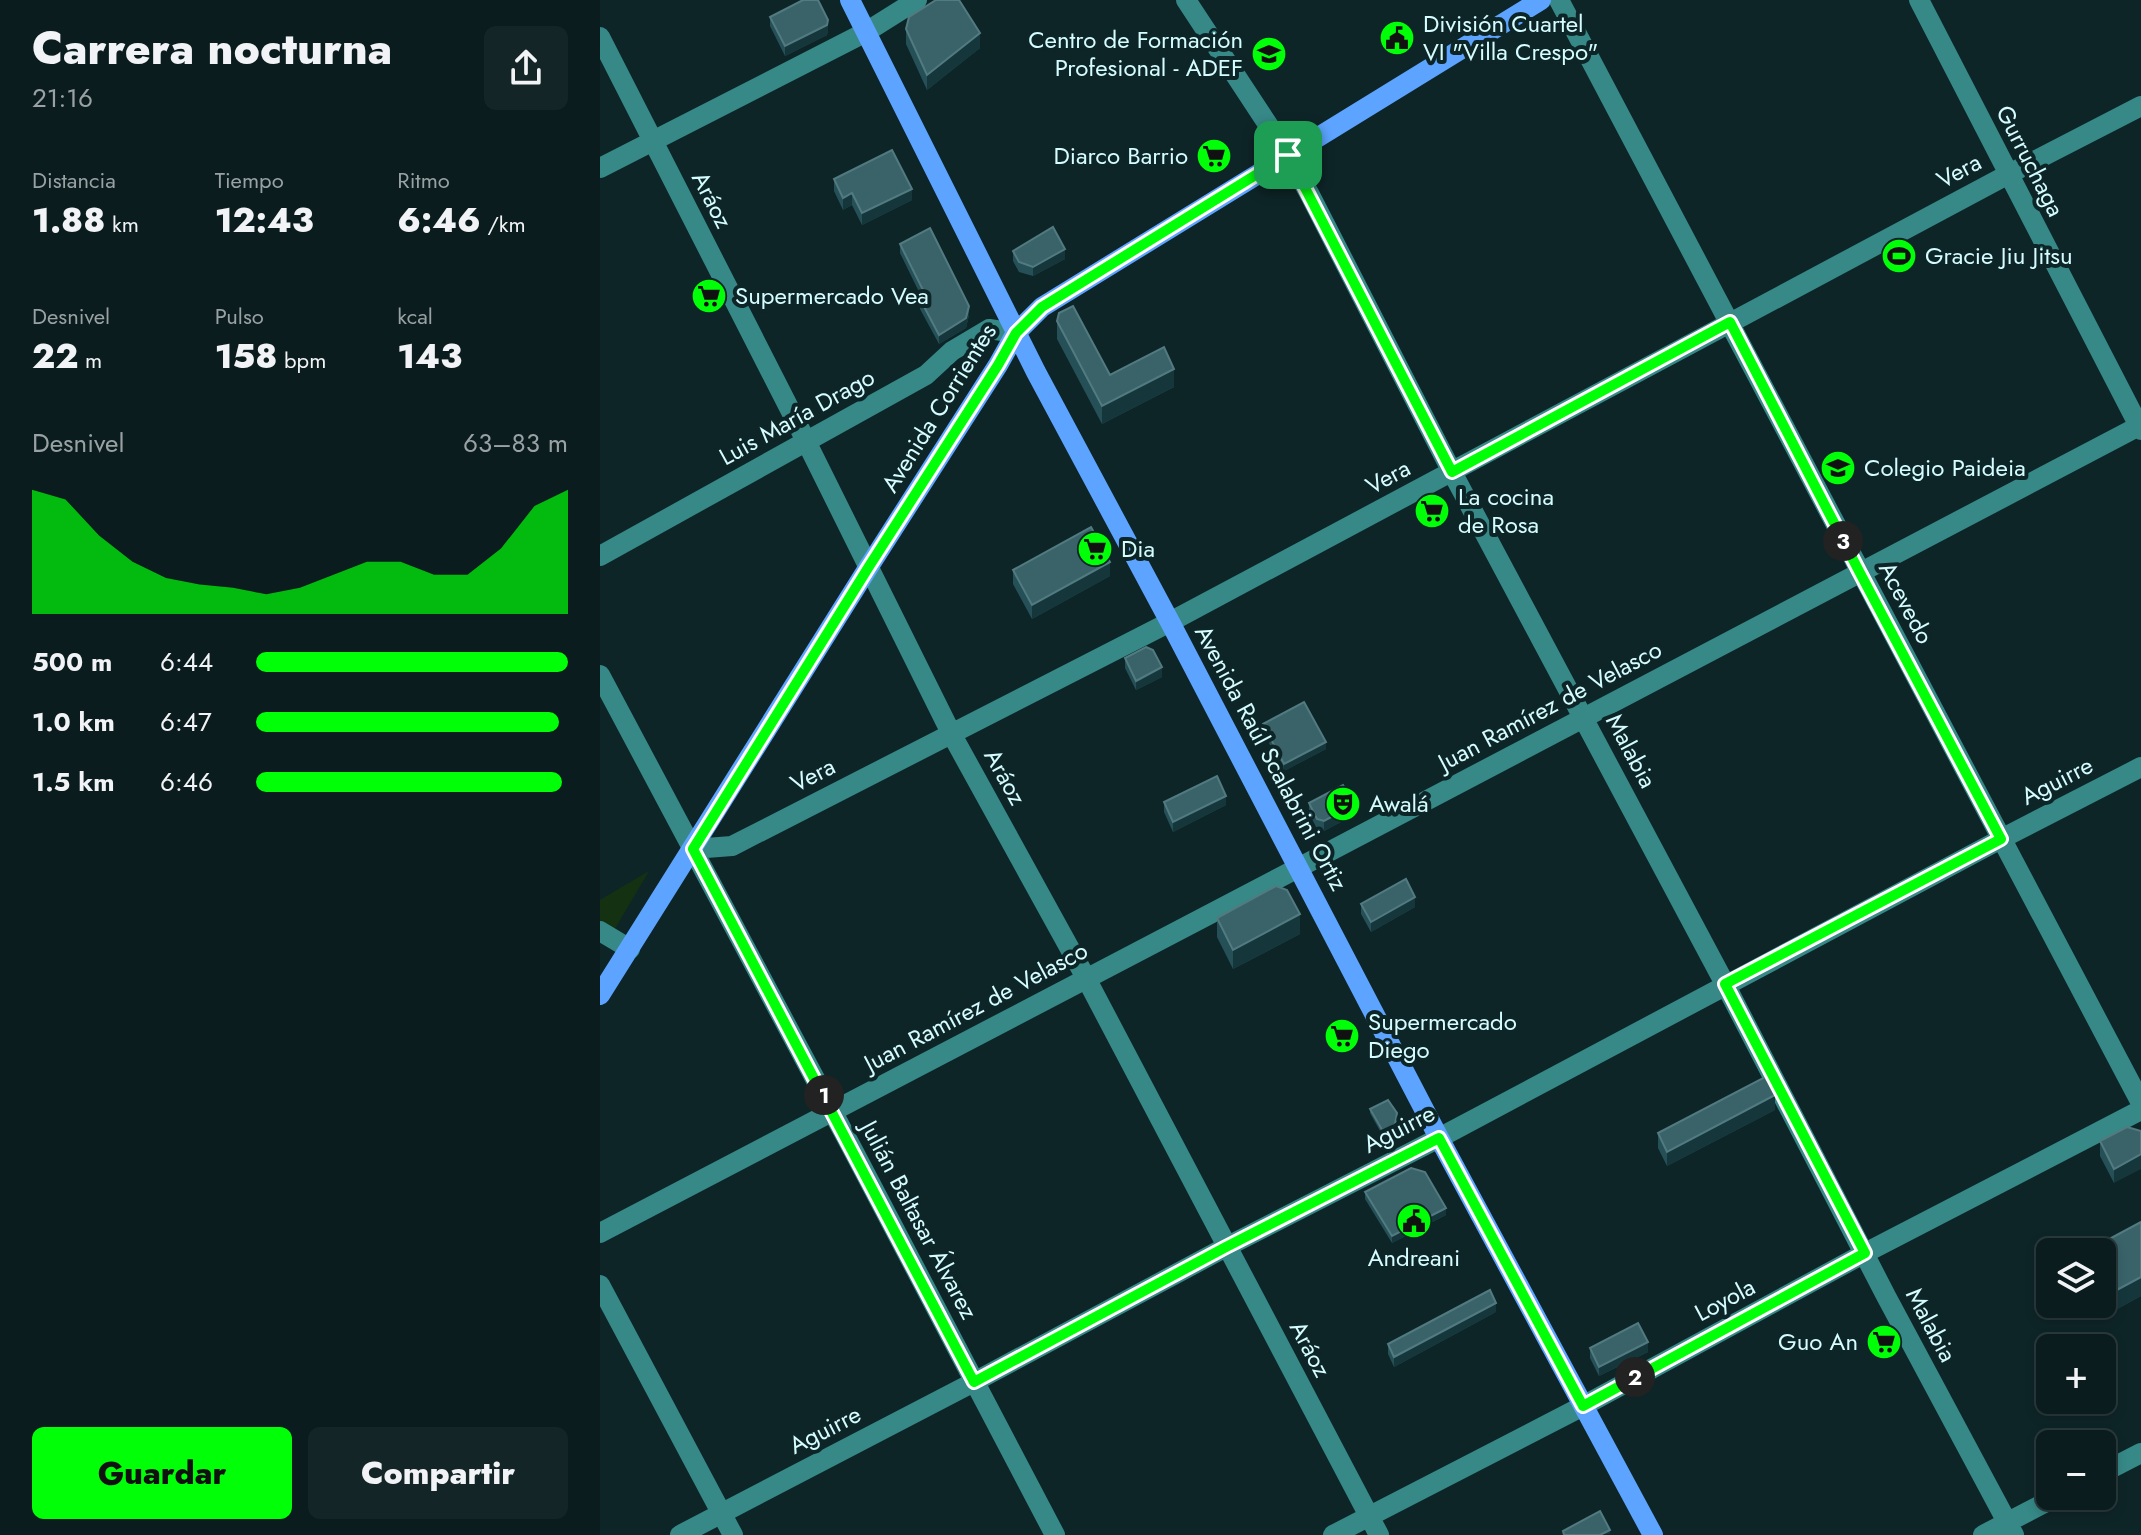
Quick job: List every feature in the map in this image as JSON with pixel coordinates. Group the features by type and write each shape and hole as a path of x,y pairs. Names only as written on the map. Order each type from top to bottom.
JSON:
{"main road":[{"name":"Avenida Raúl Scalabrini Ortiz","path":"850,0 1016,333 1439,1138 1653,1535"},
{"name":"Avenida Corrientes","path":"600,995 1016,333 1042,307 1541,0"}],"street":[{"path":"600,168 866,32 917,0"},
{"name":"Malabia","path":"1186,0 1288,155 2010,1529"},
{"name":"Acevedo","path":"1559,0 2141,1103"},
{"name":"Gurruchaga","path":"1919,0 2140,427"},
{"name":"Aráoz","path":"600,37 951,733 1086,978 1379,1535"},
{"name":"Vera","path":"693,849 732,846 1170,622 2141,106"},
{"name":"Luis María Drago","path":"600,556 926,375 952,351 989,329 1016,333"},
{"name":"Juan Ramírez de Velasco","path":"600,1233 2140,427"},
{"name":"Julián Baltasar Álvarez","path":"600,675 1055,1535"},
{"name":"Aguirre","path":"680,1535 2141,767"},
{"path":"600,931 630,949"},
{"name":"Loyola","path":"1333,1535 2141,1110"},
{"path":"600,1285 733,1535"},
{"path":"2116,1466 2141,1453"},
{"path":"1983,1535 2010,1529 2038,1510"}],"green space":[{"path":"649,871 614,930 600,923 600,900"}],"building":[{"path":"803,0 818,0 828,20 827,25 785,46 770,17"},
{"path":"936,0 959,0 980,33 927,75 906,29 909,17"},
{"path":"892,150 912,189 862,213 852,193 843,198 834,179"},
{"path":"1053,227 1065,249 1033,267 1019,262 1013,251"},
{"path":"930,228 969,306 966,318 939,335 920,299 926,296 900,244"},
{"path":"1073,306 1110,375 1164,347 1174,369 1102,406 1057,321 1059,313"},
{"path":"1091,527 1110,562 1032,605 1013,570"},
{"path":"1146,647 1153,650 1162,667 1136,681 1125,658"},
{"path":"1304,702 1326,742 1284,764 1263,724"},
{"path":"1217,776 1226,796 1173,822 1164,802"},
{"path":"1343,785 1354,805 1324,821 1317,819 1309,803"},
{"path":"1406,879 1415,897 1371,922 1361,904"},
{"path":"1276,886 1287,890 1300,914 1233,950 1217,918"},
{"path":"1765,1077 1775,1095 1667,1152 1658,1133"},
{"path":"1388,1100 1397,1113 1394,1130 1385,1135 1370,1109"},
{"path":"2127,1127 2141,1131 2141,1154 2114,1169 2100,1141"},
{"path":"1411,1168 1425,1172 1446,1208 1392,1236 1365,1192"},
{"path":"2141,1222 2141,1277 2116,1290 2116,1238 2111,1238"},
{"path":"1490,1290 1496,1303 1394,1357 1388,1344"},
{"path":"1638,1323 1648,1342 1599,1367 1590,1348"},
{"path":"1600,1511 1610,1530 1600,1535 1564,1535 1563,1531"}],"place":[{"name":"División Cuartel VI \"Villa Crespo\"","path":"1397,38"},
{"name":"Centro de Formación Profesional - ADEF","path":"1269,54"},
{"name":"Diarco Barrio","path":"1214,156"},
{"name":"Gracie Jiu Jitsu","path":"1899,256"},
{"name":"Supermercado Vea","path":"709,296"},
{"name":"Colegio Paideia","path":"1838,468"},
{"name":"La cocina de Rosa","path":"1432,511"},
{"name":"Dia","path":"1095,549"},
{"name":"Awalá","path":"1343,804"},
{"name":"Supermercado Diego","path":"1342,1036"},
{"name":"Andreani","path":"1414,1221"},
{"name":"Guo An","path":"1884,1342"}],"route":[{"path":"1288,155 1452,472 1730,322 2001,839 1725,984 1865,1253 1583,1406 1439,1138 1226,1247 974,1382 693,849 1016,333 1042,307 1288,155"}]}
